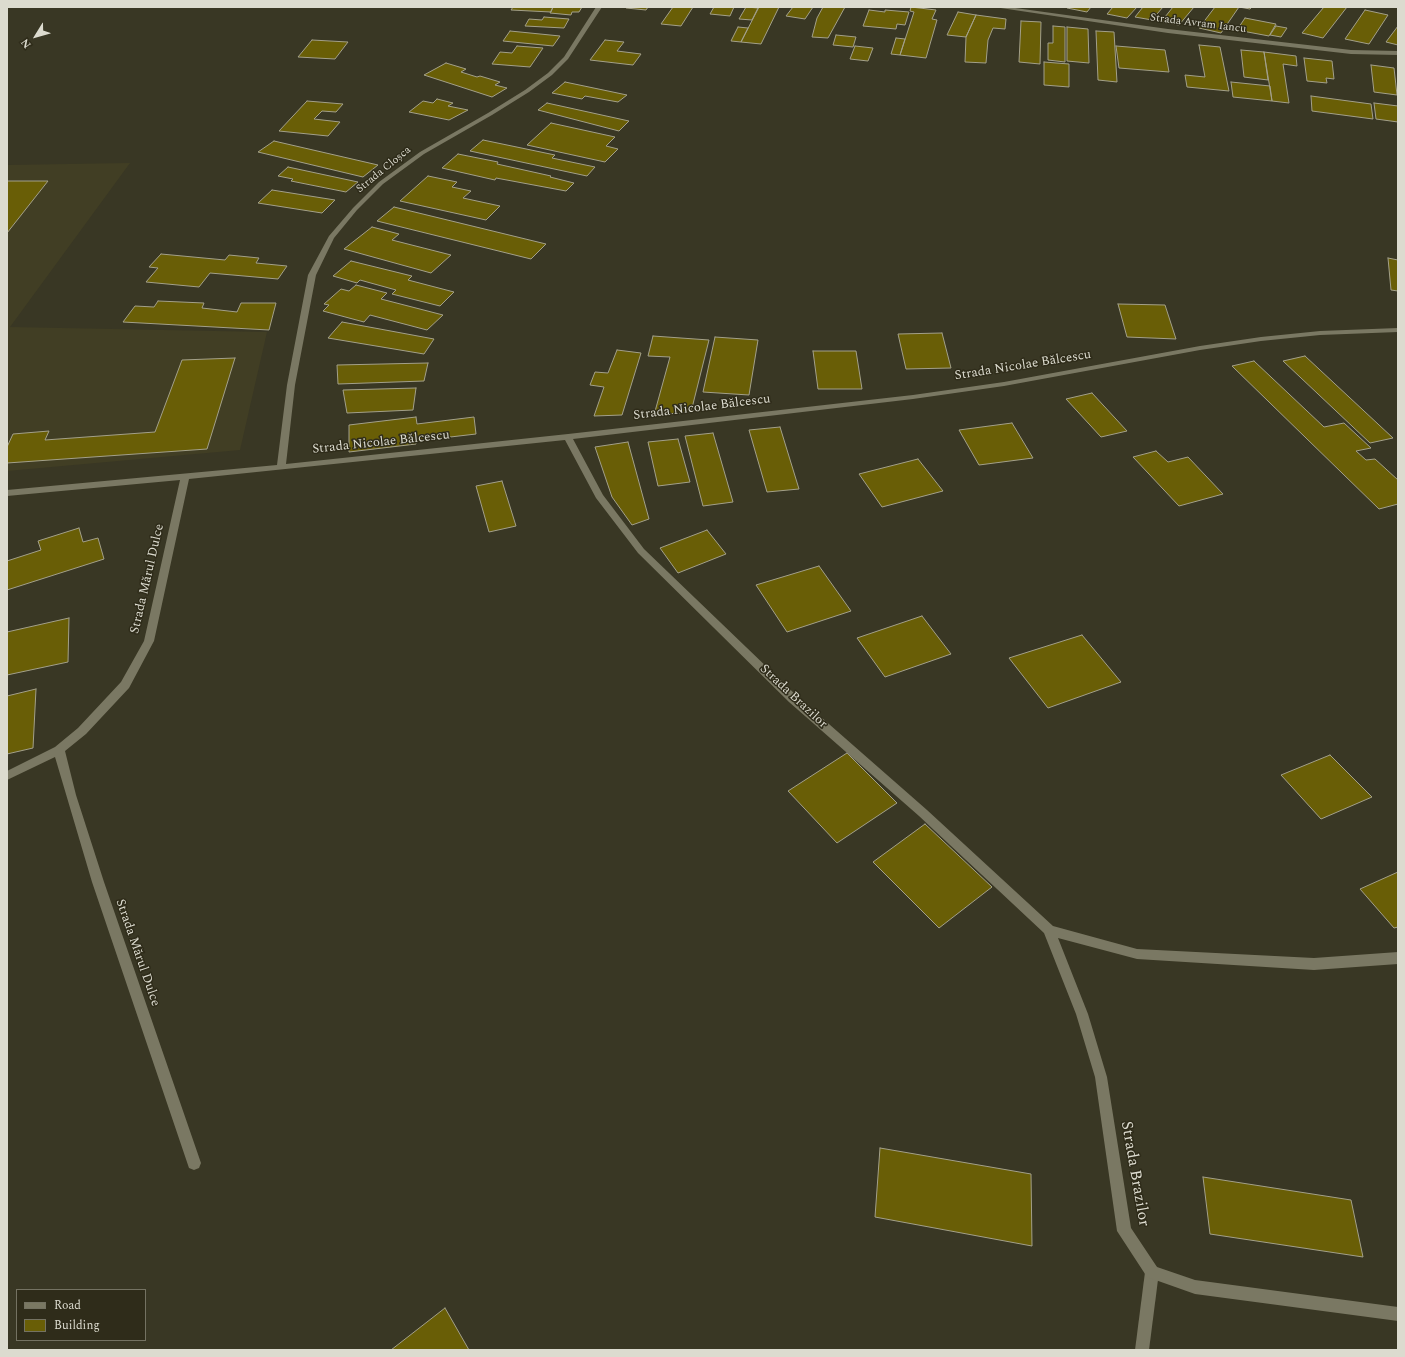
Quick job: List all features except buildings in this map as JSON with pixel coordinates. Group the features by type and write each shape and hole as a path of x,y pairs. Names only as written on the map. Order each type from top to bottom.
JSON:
{"street":[{"name":"Strada Cloșca","path":"281,467 291,385 312,275 332,237 355,209 387,179 422,153 490,114 527,91 550,74 566,58 599,7"},
{"name":"Strada Avram Iancu","path":"997,7 1168,31 1351,52 1398,53"},
{"name":"Strada Nicolae Bălcescu","path":"7,493 185,477 568,437 921,396 1004,384 1200,348 1261,339 1320,333 1398,330"},
{"name":"Strada Brazilor","path":"568,437 600,496 641,551 793,699 923,813 1049,930 1082,1014 1101,1077 1124,1231 1152,1272"},
{"name":"Strada Mărul Dulce","path":"7,776 59,750 82,731 125,684 149,641 185,477"},
{"name":"Strada Mărul Dulce","path":"59,750 71,795 98,882 194,1163"},
{"name":"Strada Brazilor","path":"1049,930 1137,954 1314,964 1391,960 1398,958"},
{"path":"1142,1350 1152,1272 1195,1288 1398,1314"}],"shaded area":[{"path":"130,163 10,327 267,332 240,450 7,471 7,165"}]}
